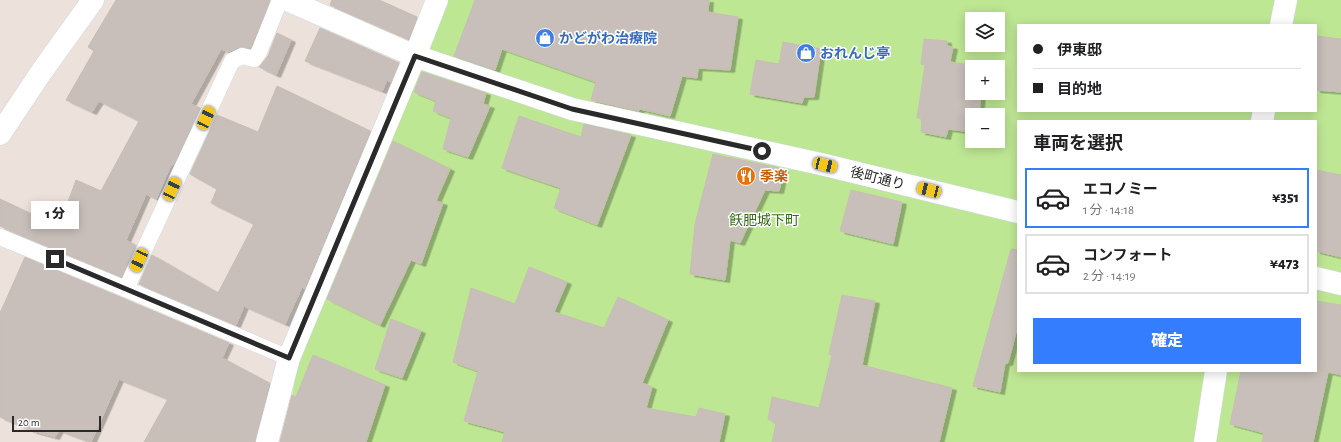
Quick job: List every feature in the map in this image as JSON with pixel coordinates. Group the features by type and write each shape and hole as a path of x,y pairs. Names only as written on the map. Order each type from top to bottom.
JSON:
{"street":[{"path":"0,134 42,71 93,0"},
{"name":"後町通り","path":"287,0 415,56 572,109 817,163 1017,212"},
{"path":"267,442 289,358 437,0"},
{"path":"1281,24 1286,0"},
{"path":"1317,278 1341,284"},
{"path":"1205,442 1216,372"}],"lane":[{"path":"126,289 232,61 242,56 254,59 259,52 280,0"},
{"path":"0,237 289,358"}],"green space":[{"name":"飫肥城下町","path":"433,0 1341,0 1341,442 286,442 302,327"}],"building":[{"path":"116,0 270,0 250,48 238,47 228,52 221,49 191,104 200,108 173,165 171,165 156,199 146,194 126,240 136,246 121,277 0,226 0,199 42,219 45,213 61,221 76,180 101,191 139,121 99,101 92,112 66,100 94,51 88,47"},
{"path":"332,0 379,0 417,17 408,39 330,5"},
{"path":"475,0 709,0 708,12 738,17 730,70 698,68 697,78 682,76 670,116 640,109 639,111 591,100 596,82 502,49 495,70 454,56"},
{"path":"320,28 399,63 391,82 387,80 382,91 305,61"},
{"path":"277,33 291,40 276,75 259,67 268,56"},
{"path":"1317,36 1341,39 1341,92 1317,90"},
{"path":"924,39 947,41 947,46 953,47 950,62 965,64 965,100 980,100 980,108 965,108 965,131 948,129 946,137 921,132 922,118 917,118 925,65 921,64"},
{"path":"783,42 821,49 814,97 804,97 802,103 750,94 756,60 779,64"},
{"path":"422,72 486,93 483,104 490,106 468,157 443,149 451,118 433,111 436,101 414,92"},
{"path":"277,86 370,131 304,289 302,287 285,324 244,306 236,325 139,284 152,255 218,293 254,224 211,203 217,189 190,174 217,115 258,132"},
{"path":"519,116 581,137 584,124 631,135 597,225 554,208 561,188 502,168"},
{"path":"393,141 450,169 436,201 443,203 421,264 411,260 380,325 327,299"},
{"path":"713,154 784,169 779,191 765,190 740,243 730,240 725,280 690,274 695,224"},
{"path":"1317,170 1341,175 1341,257 1317,251"},
{"path":"851,190 902,202 893,244 840,231"},
{"path":"1011,249 1017,250 1017,329 1008,363 1005,363 1000,392 973,386"},
{"path":"25,257 229,343 222,358 269,383 255,442 144,442 168,399 119,379 91,442 59,430 55,437 33,431 0,417 0,313"},
{"path":"529,267 567,282 554,312 604,328 618,297 668,320 642,383 652,387 646,408 696,417 699,408 725,414 719,442 502,442 505,432 464,421 478,371 453,362 471,288 515,304"},
{"path":"842,295 875,301 862,365 952,388 939,442 772,442 776,424 768,419 772,397 819,408 832,355 829,354"},
{"path":"1317,301 1341,305 1341,375 1328,372 1313,442 1262,442 1264,433 1230,424 1241,372 1325,371 1317,369"},
{"path":"391,319 421,331 402,378 375,369"},
{"path":"313,355 385,385 366,442 280,442 292,395 296,397"}],"place":[{"name":"かどがわ治療院","path":"545,38"},
{"name":"おれんじ亭","path":"806,53"},
{"name":"季楽","path":"746,176"}],"route":[{"path":"55,259 289,358 415,56 572,109 762,151"}]}
